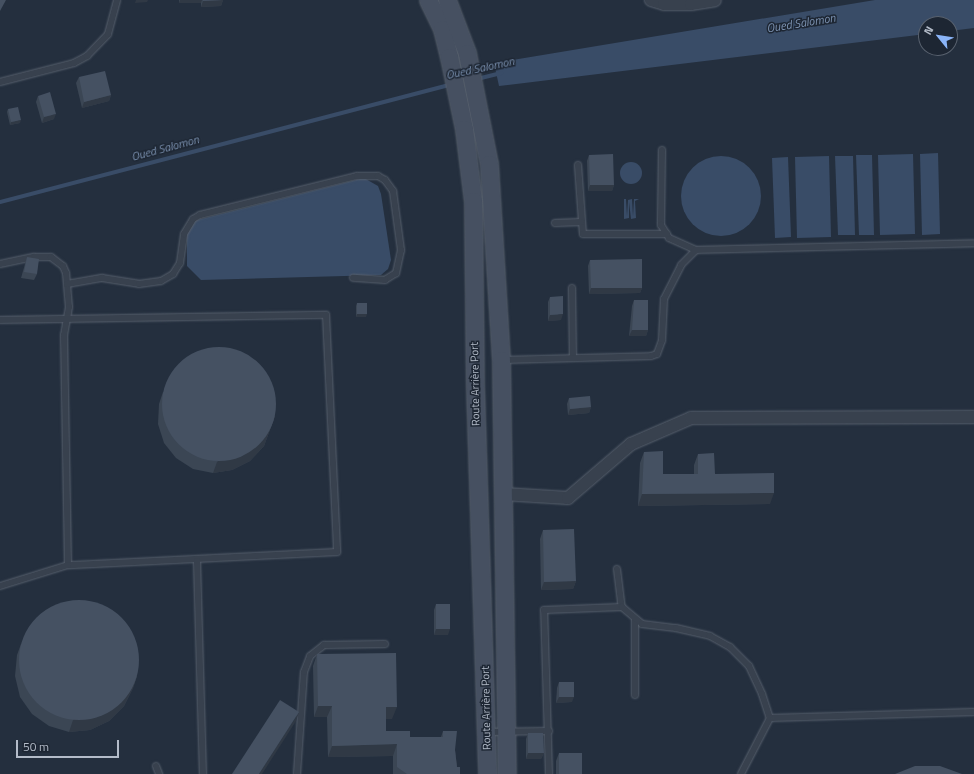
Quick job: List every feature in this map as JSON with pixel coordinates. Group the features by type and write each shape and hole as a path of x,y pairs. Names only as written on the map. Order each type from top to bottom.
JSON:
{"street":[{"name":"Route Arrière Port","path":"428,0 442,29 449,57 460,108 473,201 475,387 487,774"},
{"name":"Route Arrière Port","path":"447,0 460,29 467,53 478,99 489,164 501,360 507,774"},
{"path":"651,0 664,4 691,4 715,0"},
{"path":"503,494 568,498 631,444 691,418 974,417"}],"lane":[{"path":"0,82 74,63 87,56 108,34 117,0"},
{"path":"655,234 661,225 662,150"},
{"path":"578,165 583,234 667,234"},
{"path":"67,284 102,278 139,284 161,281 177,269 183,256 184,234 193,219 200,215 357,176 378,176 384,180 393,192 401,250 396,273 385,280 353,278"},
{"path":"555,223 581,222"},
{"path":"661,225 667,234 682,246 696,250 974,243"},
{"path":"501,360 651,356 657,354 662,340 664,299 681,265 696,250"},
{"path":"0,264 34,256 51,257 63,266 67,284 68,318 64,335 68,565"},
{"path":"572,288 573,358"},
{"path":"0,320 326,314 337,552 197,561 68,565 0,586"},
{"path":"197,561 203,774"},
{"path":"617,569 622,607 635,619 642,624 676,628 710,636 730,647 748,666 762,694 770,718 741,774"},
{"path":"550,774 544,610 622,607"},
{"path":"635,619 635,695"},
{"path":"297,774 304,672 310,656 324,645 385,644"},
{"path":"770,718 974,712"},
{"path":"486,732 549,731"},
{"path":"156,766 159,774"}],"water":[{"path":"875,0 974,0 974,28 958,30 958,16 918,16 918,35 499,86 494,63"},
{"path":"938,153 940,234 922,235 920,154"},
{"path":"913,154 915,234 880,235 878,155"},
{"path":"856,155 872,155 874,235 859,235"},
{"path":"721,156 736,159 749,168 758,181 761,196 758,211 749,224 736,233 721,236 706,233 693,224 684,211 681,196 684,181 693,168 706,159"},
{"path":"829,156 831,237 797,238 795,157"},
{"path":"835,156 853,156 855,235 838,235"},
{"path":"788,157 791,237 775,238 772,158"},
{"path":"631,162 639,165 642,173 639,181 631,184 623,181 620,173 623,165"},
{"path":"364,178 378,186 381,194 391,260 388,269 381,275 201,280 187,266 187,230 193,221"},
{"path":"624,199 626,199 627,216 628,200 632,199 633,216 634,199 639,199 635,201 636,218 631,219 629,202 629,218 624,219"}],"building":[{"path":"0,0 6,0 0,11"},
{"path":"105,71 111,95 84,102 79,77"},
{"path":"50,92 56,114 44,117 38,96"},
{"path":"18,107 21,120 11,122 8,109"},
{"path":"613,154 614,185 590,185 589,155"},
{"path":"27,257 39,259 37,274 24,272"},
{"path":"642,259 642,288 591,288 590,260"},
{"path":"563,296 563,314 550,315 550,297"},
{"path":"634,300 648,300 648,330 632,330"},
{"path":"357,303 367,303 367,314 357,314"},
{"path":"219,347 241,351 259,364 272,382 276,404 272,426 259,444 241,457 219,461 197,457 179,444 166,426 162,404 166,382 179,364 197,351"},
{"path":"590,396 591,407 570,409 569,398"},
{"path":"663,451 663,474 698,474 698,454 714,453 715,474 774,473 774,493 642,494 644,452"},
{"path":"574,529 576,581 544,582 543,530"},
{"path":"79,600 102,605 112,610 121,618 129,627 134,637 139,660 134,683 129,693 121,702 112,710 102,715 79,720 56,715 46,710 37,702 29,693 24,683 19,660 24,637 29,627 37,618 46,610 56,605"},
{"path":"436,604 450,604 450,629 436,629"},
{"path":"396,653 397,707 386,707 386,731 410,731 410,737 443,737 443,731 457,731 455,750 457,767 460,767 460,774 407,774 397,767 397,744 332,746 332,706 318,706 317,654"},
{"path":"559,682 574,682 574,697 559,697"},
{"path":"280,700 299,712 259,774 232,774"},
{"path":"528,733 543,733 544,753 528,753"},
{"path":"559,753 582,753 582,774 559,774"},
{"path":"915,766 940,766 962,774 895,774"}],"waterway":[{"name":"Oued Salomon","path":"477,79 501,73"},
{"name":"Oued Salomon","path":"0,202 450,85"}]}
